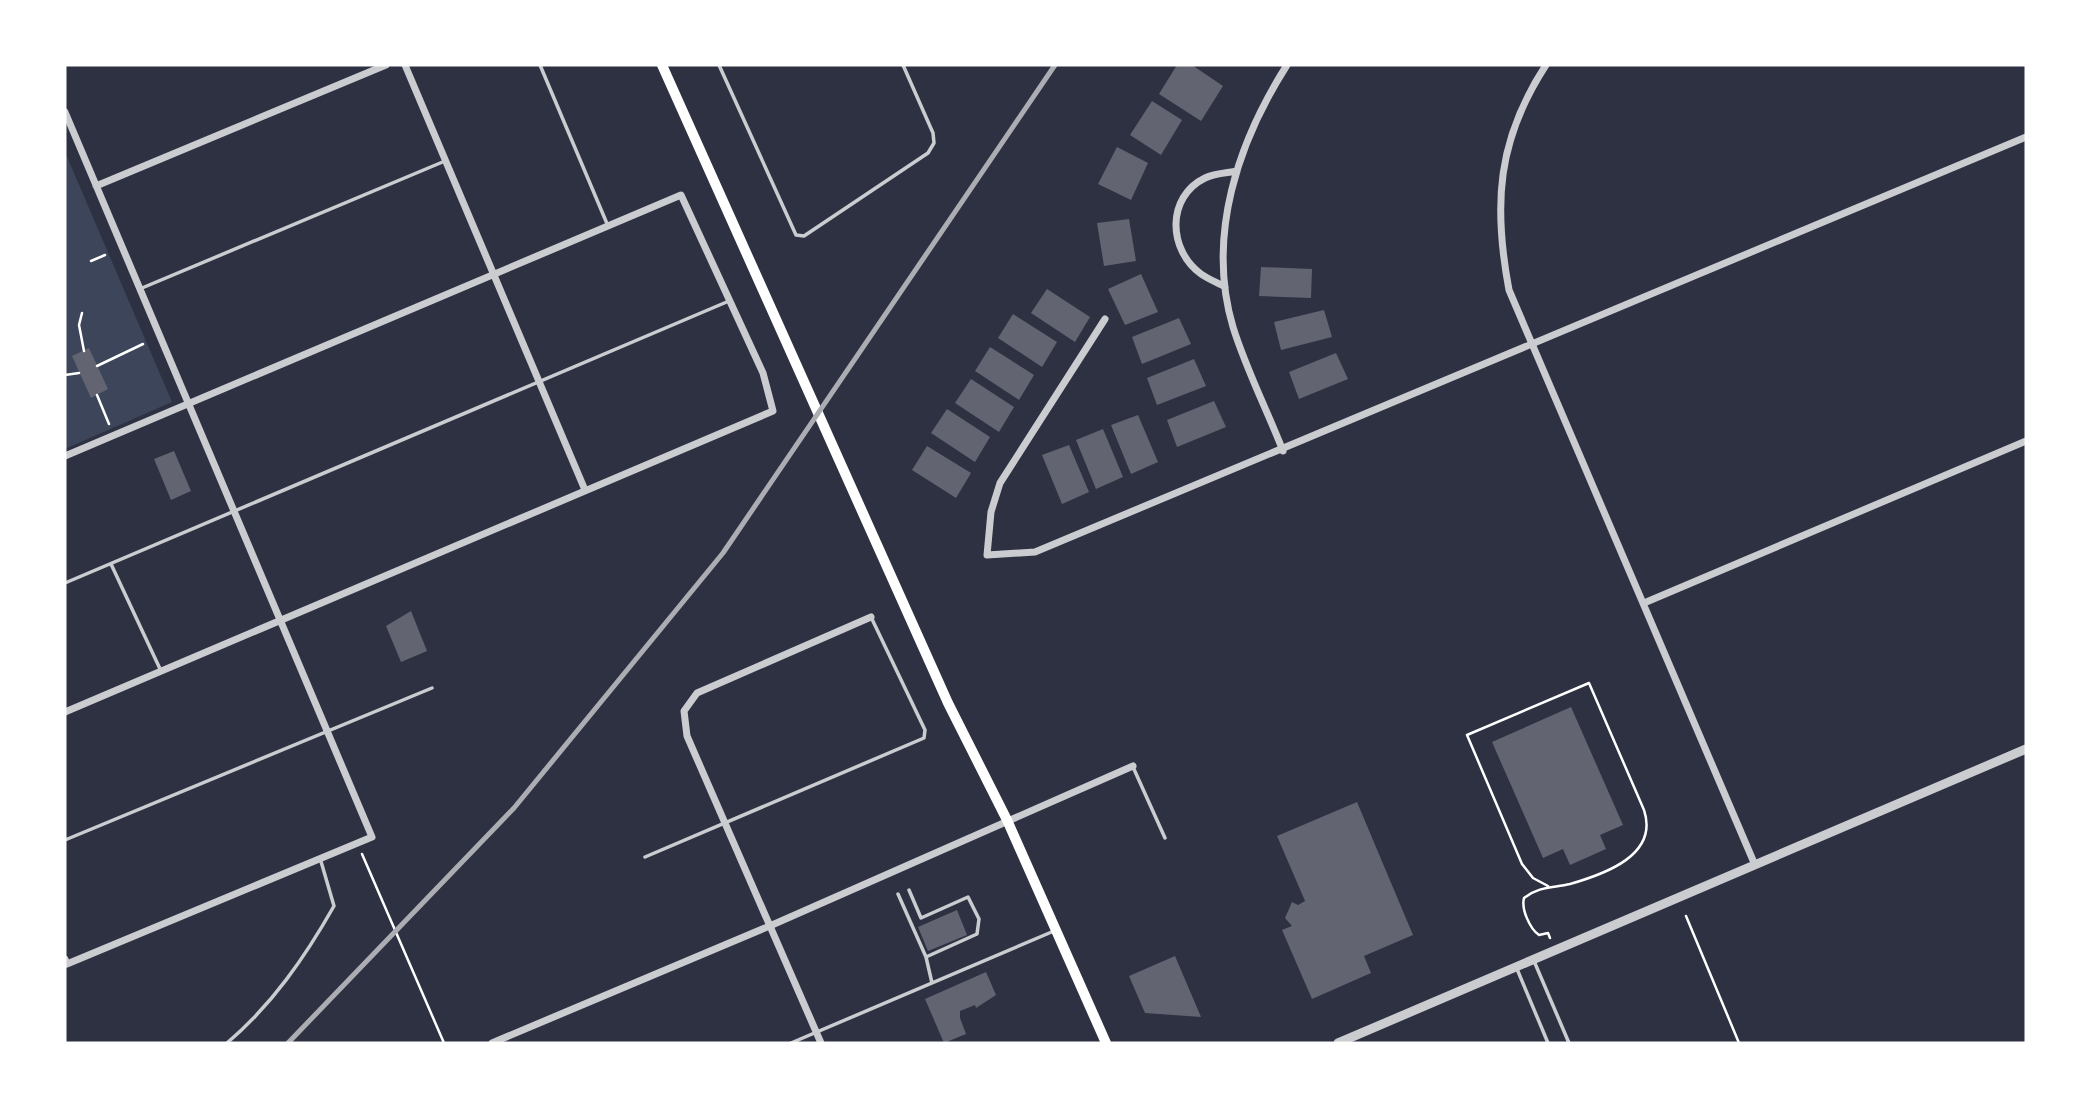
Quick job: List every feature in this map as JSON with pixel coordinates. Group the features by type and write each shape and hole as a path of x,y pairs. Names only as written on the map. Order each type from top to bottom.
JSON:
{"main road":[{"path":"662,65 948,703 1007,820 1106,1043"}],"street":[{"path":"96,186 386,65"},
{"path":"405,65 585,490"},
{"path":"1283,450 1233,327 1226,287 1223,227 1237,171 1251,132 1287,65"},
{"path":"1546,65 1514,127 1502,173 1498,221 1509,290 1755,865"},
{"path":"65,112 372,837 66,961"},
{"path":"1105,319 1000,482 991,512 987,555 1035,552 2026,138"},
{"path":"1226,287 1200,274 1188,260 1177,244 1175,227 1184,196 1196,183 1208,176 1237,171"},
{"path":"65,456 681,195 763,373 773,411 65,712"},
{"path":"1644,603 2026,441"},
{"path":"821,1043 772,925 687,736 684,711 697,693 871,617"},
{"path":"1338,1043 2026,749"},
{"path":"492,1043 772,925 1133,766"}],"lane":[{"path":"540,65 608,226"},
{"path":"719,65 796,235 804,236 928,153 934,143 933,133 903,65"},
{"path":"140,289 446,161"},
{"path":"65,583 731,300"},
{"path":"111,564 161,671"},
{"path":"645,857 924,738 925,730 871,617"},
{"path":"65,840 432,688"},
{"path":"1133,766 1165,838"},
{"path":"227,1043 287,980 308,952 334,906 320,858"},
{"path":"909,890 922,918"},
{"path":"898,894 926,957 932,983"},
{"path":"910,922 968,897 979,919 977,934 973,938 926,957"},
{"path":"791,1043 1056,931"},
{"path":"1533,960 1569,1043"},
{"path":"1516,967 1548,1043"}],"path":[{"path":"91,261 105,255"},
{"path":"82,313 79,325 84,351"},
{"path":"97,366 143,344"},
{"path":"65,375 79,373"},
{"path":"97,395 109,424"},
{"path":"1548,886 1533,878 1522,864 1466,735 1589,683 1644,810 1647,832 1641,848 1624,861 1568,884 1548,886 1528,895 1522,903 1533,930 1542,935 1548,933 1550,938"},
{"path":"361,842 362,855 444,1043"},
{"path":"1686,916 1740,1043"}],"shaded area":[{"path":"65,152 172,402 65,449"}],"building":[{"path":"1177,65 1192,65 1223,86 1201,121 1159,94"},
{"path":"1152,101 1182,120 1161,155 1130,135"},
{"path":"1117,147 1148,163 1131,200 1098,184"},
{"path":"1129,219 1136,261 1104,266 1097,223"},
{"path":"1261,267 1312,269 1311,298 1259,296"},
{"path":"1141,274 1158,312 1125,325 1108,289"},
{"path":"1047,289 1090,317 1075,342 1031,313"},
{"path":"1324,310 1332,337 1281,350 1274,322"},
{"path":"1013,314 1057,342 1042,367 998,338"},
{"path":"1179,318 1191,344 1142,364 1132,337"},
{"path":"990,347 1034,375 1019,400 975,371"},
{"path":"89,348 108,389 91,398 72,356"},
{"path":"1336,353 1348,379 1299,399 1289,372"},
{"path":"1194,359 1206,386 1157,405 1147,378"},
{"path":"971,379 1014,407 999,432 955,403"},
{"path":"1214,401 1226,427 1177,447 1167,420"},
{"path":"947,409 990,437 975,462 931,433"},
{"path":"1138,415 1158,462 1131,474 1111,425"},
{"path":"1103,429 1123,477 1096,489 1076,440"},
{"path":"1069,445 1089,492 1062,504 1042,455"},
{"path":"927,446 971,473 956,498 912,470"},
{"path":"174,451 191,491 171,500 154,459"},
{"path":"411,611 427,651 401,662 386,626"},
{"path":"1571,707 1623,825 1600,835 1606,849 1570,865 1563,849 1543,858 1492,742"},
{"path":"1357,802 1413,935 1364,956 1371,973 1312,999 1282,930 1292,926 1285,918 1292,902 1298,905 1305,901 1277,836"},
{"path":"957,910 967,935 928,951 918,927"},
{"path":"1175,956 1201,1017 1145,1013 1129,976"},
{"path":"986,972 996,995 976,1008 975,1005 960,1011 966,1034 944,1043 925,999"}],"railway":[{"path":"288,1043 514,808 723,553 1055,65"}]}
